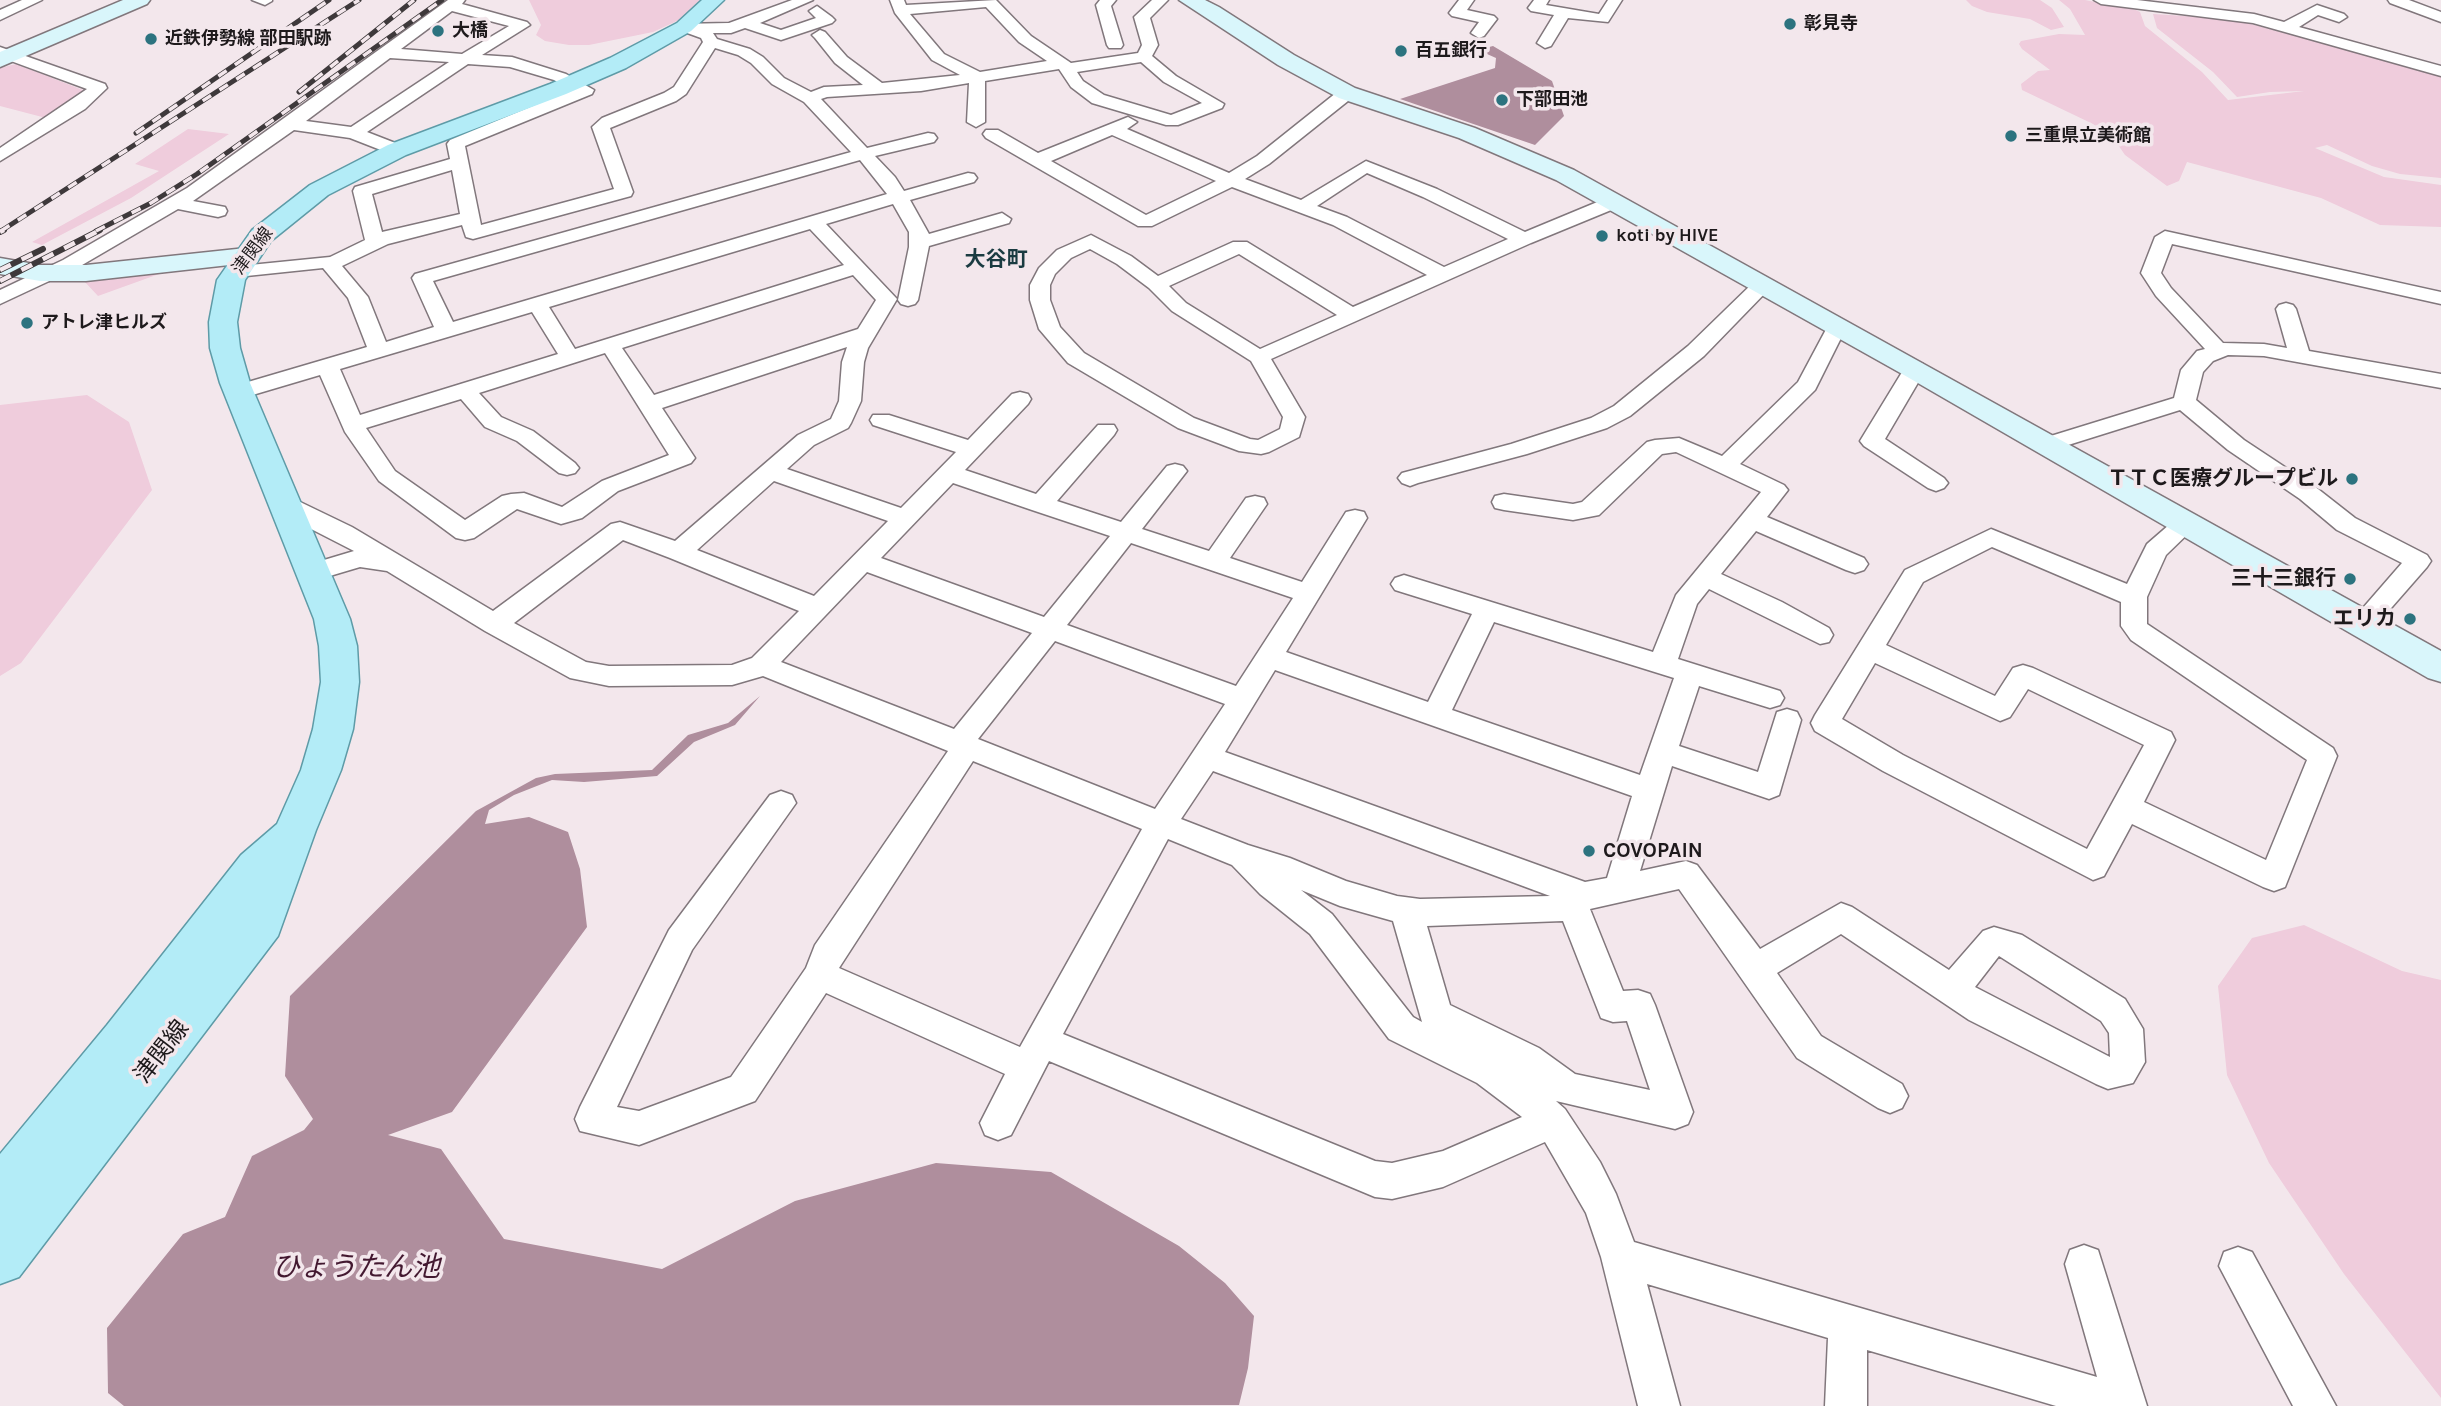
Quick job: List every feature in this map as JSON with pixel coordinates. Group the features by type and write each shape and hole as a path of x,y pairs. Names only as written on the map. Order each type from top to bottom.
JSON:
{"main road":[{"name":"津関線","path":"0,1258 262,923 295,830 321,770 333,729 340,682 338,646 332,620 239,392 225,348 223,322 229,287 242,264 261,236 299,203 350,172 397,150 563,93 684,27 714,0"},
{"name":"津関線","path":"0,1194 124,1040 256,867 295,830"}],"street":[{"path":"0,15 35,0"},
{"path":"3,56 140,0"},
{"path":"259,0 265,1"},
{"path":"1110,0 1103,5 1115,45"},
{"path":"1144,57 1150,43 1142,17 1161,0"},
{"path":"1189,0 1212,11 1286,60 1347,93 1502,148 1565,175 2049,444 2441,668"},
{"path":"1467,0 1457,13 1489,19 1479,33"},
{"path":"1542,0 1536,8 1603,19 1615,0"},
{"path":"2101,0 2218,6 2285,28 2441,71"},
{"path":"2395,0 2441,17"},
{"path":"810,98 824,92 921,86 977,77 1065,66 1144,57 1170,79 1216,104 1172,121 1098,99 1077,84 1065,66 1024,39 990,2 899,5"},
{"path":"0,298 52,273 176,203 291,124 454,3 522,25 466,58 354,133"},
{"path":"684,27 727,29 746,23 811,5 827,20 781,35 746,23"},
{"path":"899,5 938,57 977,77"},
{"path":"2285,28 2317,10 2339,17"},
{"path":"1545,43 1563,13"},
{"path":"684,27 707,35 711,42 744,52 757,60 778,81 810,98 889,181 917,229 919,243 908,300"},
{"path":"820,35 841,60 879,89"},
{"path":"563,93 456,144 473,233 624,192 601,127 676,94 711,42"},
{"path":"384,53 498,60 528,66 563,93 580,115 604,124"},
{"path":"0,155 79,105 99,88 3,56"},
{"path":"405,99 428,102 498,60"},
{"path":"976,122 977,77"},
{"path":"992,134 1145,222 1230,180 1263,160 1347,93"},
{"path":"1037,160 1148,114"},
{"path":"291,124 354,133 397,150"},
{"path":"1113,129 1230,180 1340,221 1443,275"},
{"path":"447,332 422,278 928,138"},
{"path":"382,239 374,239 362,191 460,162"},
{"path":"1303,207 1366,166 1421,188 1524,239"},
{"path":"239,392 968,177"},
{"path":"1259,357 1524,239 1614,202"},
{"path":"176,203 218,211"},
{"path":"330,264 382,239 469,217"},
{"path":"919,243 1002,219"},
{"path":"573,512 601,525 621,516 677,535 777,453 802,444 840,423 850,401 853,362 865,334 887,299 814,222"},
{"path":"2219,352 2163,292 2151,273 2165,237 2441,298"},
{"path":"1091,241 1124,260 1156,284 1179,307 1259,357 1294,417 1291,432 1274,443 1261,447 1247,446 1186,423 1076,358 1050,329 1040,300 1040,285 1045,272 1064,254 1091,241"},
{"path":"1156,284 1240,246 1353,316"},
{"path":"0,266 52,273 86,273 328,262 358,297 380,352"},
{"path":"353,425 856,268"},
{"path":"1410,478 1519,449 1600,422 1622,411 1696,351 1763,284"},
{"path":"537,304 570,357"},
{"path":"2286,309 2300,356"},
{"path":"1726,466 1760,428 1807,385 1837,326"},
{"path":"648,405 865,334"},
{"path":"328,367 353,425 387,476 465,532 511,502 524,500 561,516 573,512 610,486 683,458 610,345"},
{"path":"2184,402 2192,370 2206,356 2219,352 2264,350 2441,381"},
{"path":"1915,369 1872,441 1936,483"},
{"path":"465,390 494,422 525,436 567,468"},
{"path":"287,506 343,533 494,624 580,671 595,675 747,673 762,666 1020,399"},
{"path":"2049,444 2184,402"},
{"path":"2184,402 2236,445 2309,494 2346,524 2418,561 2362,624"},
{"path":"881,419 972,449"},
{"path":"1041,504 1106,430"},
{"path":"679,552 802,444"},
{"path":"1504,502 1573,512 1590,509 1655,447 1679,445 1776,490 1685,601 1662,665"},
{"path":"780,803 680,940 593,1119 639,1128 743,1089 820,975 827,955 963,744 1049,629 1175,471"},
{"path":"773,472 905,518"},
{"path":"949,473 1307,593"},
{"path":"1214,562 1255,504"},
{"path":"998,1123 1162,824 1207,757 1355,518"},
{"path":"1752,520 1855,564"},
{"path":"2126,807 2274,878 2323,756 2140,633 2134,626 2134,597 2156,550 2186,524"},
{"path":"494,624 620,530 818,608"},
{"path":"1871,650 2000,710 2023,675 2161,740 2093,867 1905,769 1825,723 1914,576 1991,537 2134,597"},
{"path":"313,572 360,558 398,567"},
{"path":"862,561 1241,699"},
{"path":"1706,578 1773,607 1820,635"},
{"path":"1404,584 1662,665 1779,709 1769,787 1663,752"},
{"path":"1435,715 1487,610"},
{"path":"1269,657 1649,790"},
{"path":"762,666 1242,856 1279,867 1340,893 1406,911 1420,913 1557,909 1578,900 1686,874 1809,1047 1890,1096"},
{"path":"1619,889 1649,790 1689,674"},
{"path":"1207,757 1578,900"},
{"path":"1242,856 1271,885 1321,924 1401,1028 1489,1072 1527,1098 1552,1121 1587,1175 1603,1207 1620,1257 1659,1406"},
{"path":"1406,911 1436,1015 1527,1059 1567,1089 1675,1112 1639,1004 1613,1007 1578,900"},
{"path":"1755,969 1841,917 1981,1009 2108,1073 2121,1072 2128,1062 2126,1029 2113,1010 2011,945 1994,941 1990,943 1953,989"},
{"path":"820,975 1375,1179 1392,1181 1443,1168 1486,1153 1552,1121"},
{"path":"1620,1257 1848,1324 2083,1400 2126,1406 2084,1264"},
{"path":"2238,1266 2315,1406"},
{"path":"1846,1406 1848,1324"}],"shaded area":[{"path":"529,0 704,0 679,20 653,32 589,45 569,45 545,41 536,35 541,25"},
{"path":"1966,0 2040,0 2052,8 2064,27 2051,30 2030,19 1987,12 1972,6"},
{"path":"2059,0 2085,0 2140,12 2145,26 2202,72 2228,100 2304,91 2237,97 2213,72 2157,28 2153,14 2232,19 2441,75 2441,178 2400,174 2372,166 2327,145 2315,148 2384,177 2441,185 2441,227 2380,225 2321,198 2187,162 2179,181 2167,186 2125,155 2114,139 2093,124 2022,90 2021,84 2038,71 2050,70 2022,49 2019,44 2021,41 2059,34 2085,35 2070,9"},
{"path":"16,64 83,90 67,105 46,118 0,106 0,68"},
{"path":"188,129 229,134 131,198 42,245 32,242 159,171 135,164"},
{"path":"164,269 159,274 98,296 84,281 96,277"},
{"path":"87,395 129,422 152,490 21,663 0,676 0,405"},
{"path":"2304,925 2402,971 2441,980 2441,1398 2344,1274 2269,1163 2227,1075 2218,986 2252,938"}],"water":[{"path":"1493,46 1552,81 1564,116 1535,145 1400,99 1495,68 1496,58 1478,50"},
{"name":"ひょうたん池","path":"760,696 735,725 694,742 657,776 584,782 552,780 514,795 489,810 485,824 529,817 568,832 580,869 587,927 452,1112 388,1135 441,1149 504,1239 662,1269 795,1201 936,1163 1051,1172 1179,1246 1225,1283 1254,1316 1248,1368 1239,1405 124,1406 108,1393 107,1328 183,1234 225,1217 252,1156 304,1130 313,1119 285,1076 290,996 476,811 536,778 555,774 652,770 688,735 728,723"}],"railway":[{"path":"136,133 329,0"},
{"path":"1,231 359,0"},
{"path":"299,92 414,0"},
{"path":"96,231 151,203 197,174 442,0"},
{"path":"0,232 4,230"},
{"path":"0,281 100,230"},
{"path":"0,270 43,249"}],"place":[{"name":"彰見寺","path":"1790,24"},
{"name":"大橋","path":"438,31"},
{"name":"近鉄伊勢線 部田駅跡","path":"151,39"},
{"name":"百五銀行","path":"1401,51"},
{"name":"下部田池","path":"1502,100"},
{"name":"三重県立美術館","path":"2011,136"},
{"name":"koti by HIVE","path":"1602,236"},
{"name":"アトレ津ヒルズ","path":"27,323"},
{"name":"ＴＴＣ医療グループビル","path":"2352,479"},
{"name":"三十三銀行","path":"2350,579"},
{"name":"エリカ","path":"2410,619"},
{"name":"COVOPAIN","path":"1589,851"}],"district":[{"name":"大谷町","path":"996,260"}]}
